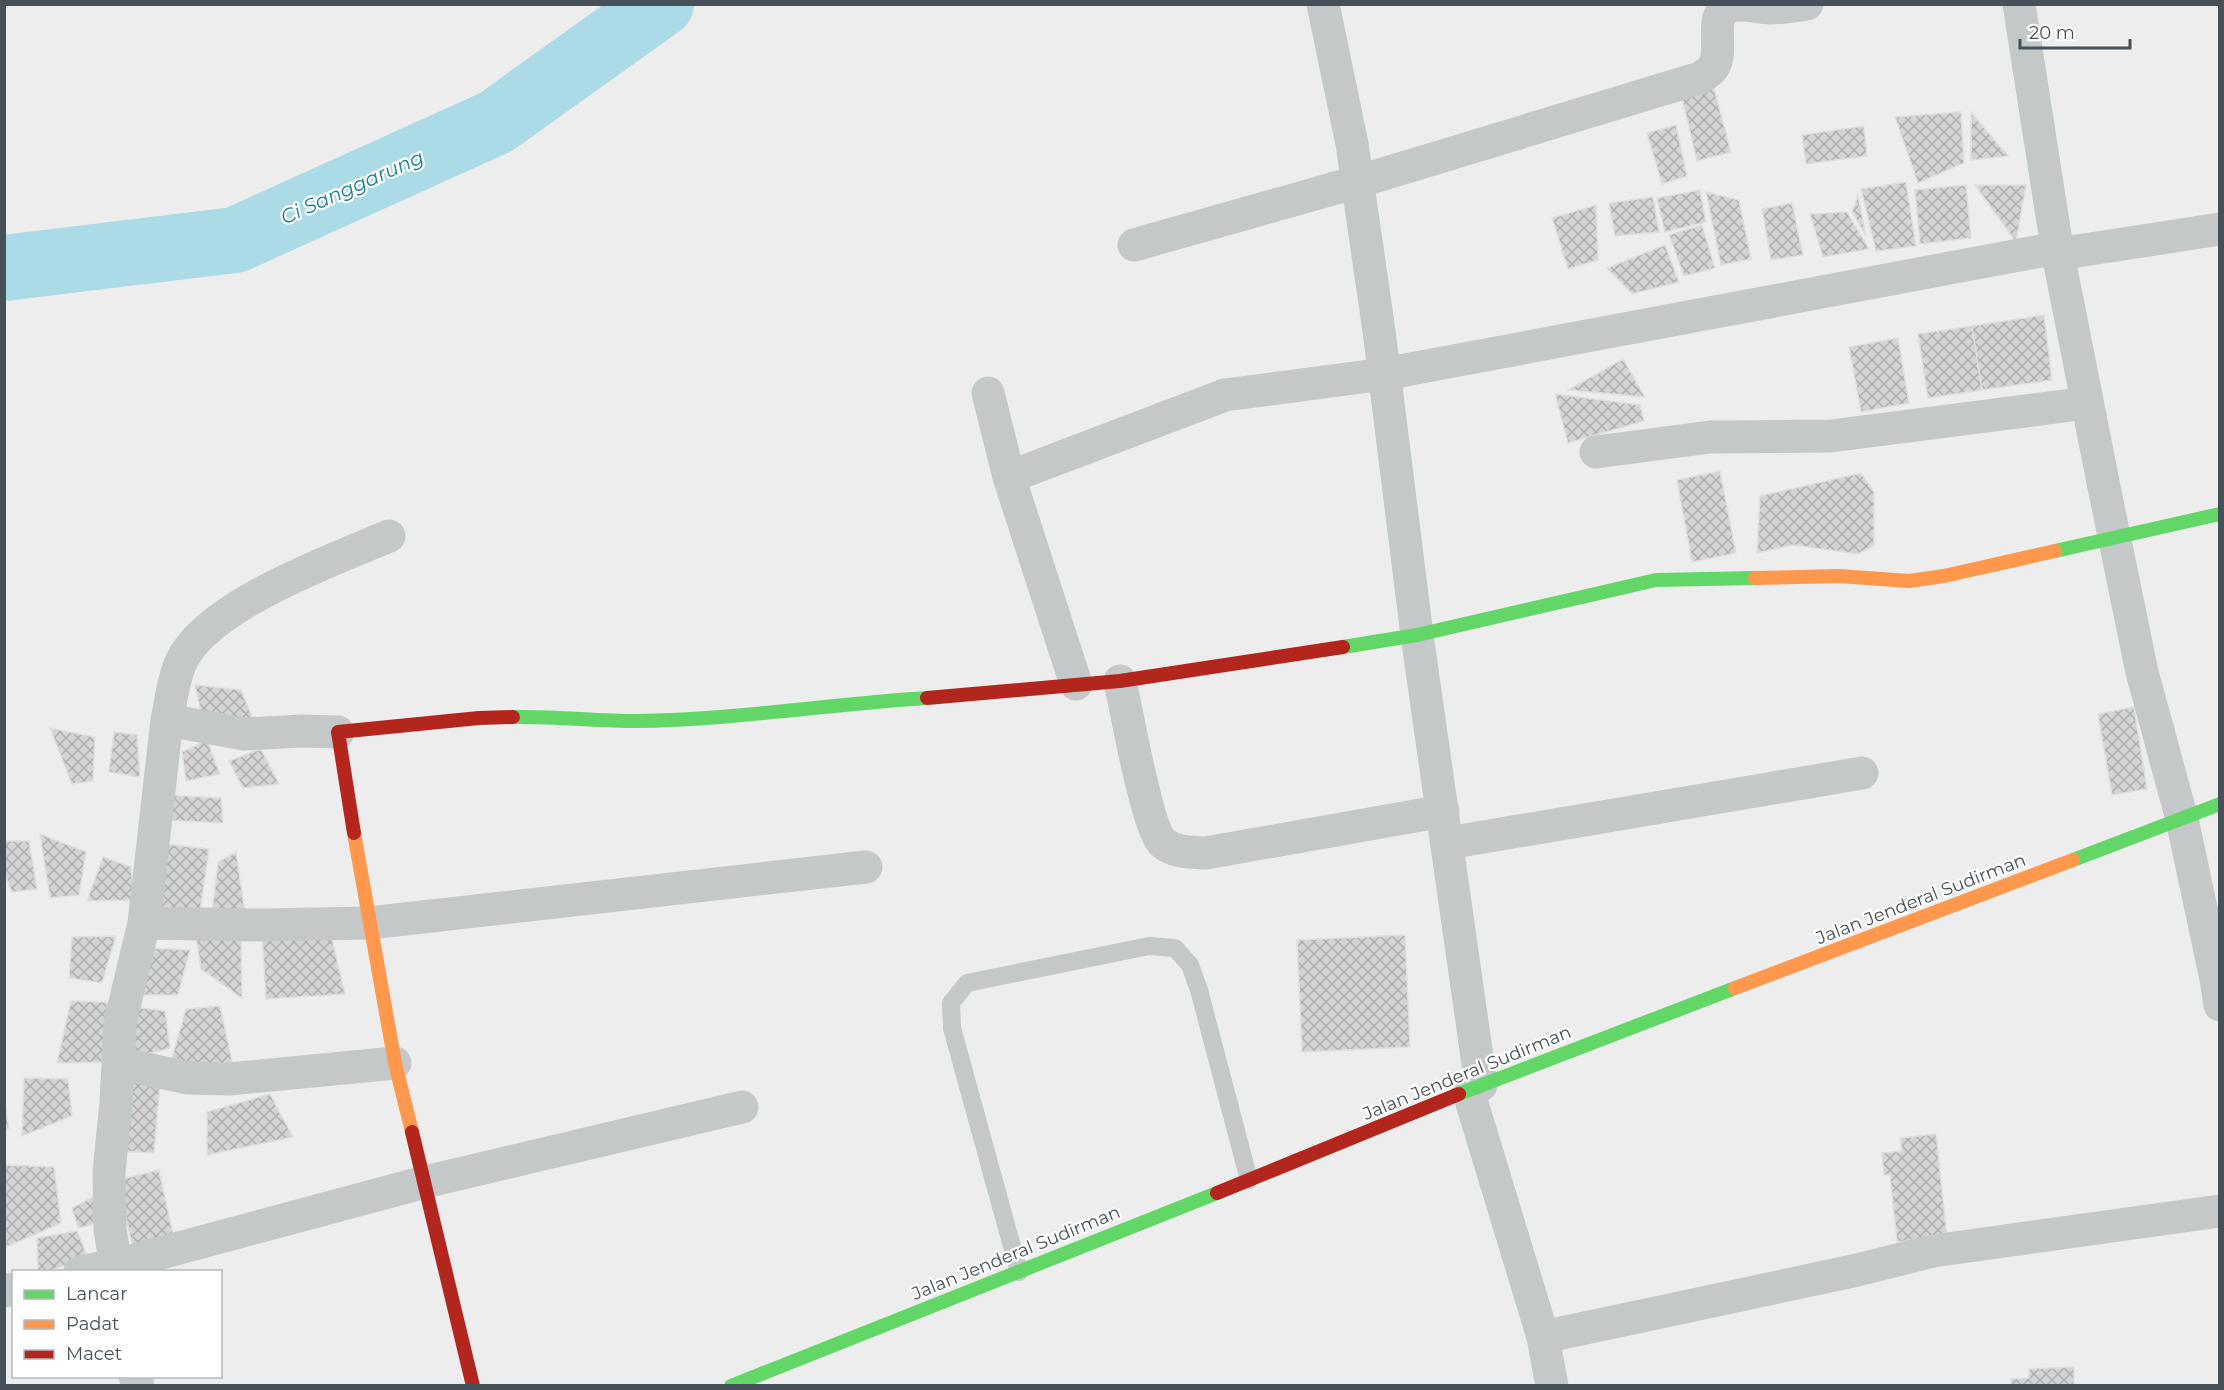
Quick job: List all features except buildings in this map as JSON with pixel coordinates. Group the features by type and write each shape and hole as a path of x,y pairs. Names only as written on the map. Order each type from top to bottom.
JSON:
{"street":[{"path":"1323,4 1352,144 1417,634 1448,843 1474,1088 1544,1337 1552,1386"},
{"path":"1134,245 1357,182 1700,78 1715,64 1719,51 1718,20 1720,12 1727,7 1736,5 1770,8 1807,4"},
{"path":"2019,4 2058,251 2087,403 2142,672 2182,819 2220,1005"},
{"path":"1009,477 1225,395 1384,374 2058,251 2220,230"},
{"path":"988,393 1009,477 1076,684"},
{"path":"1596,452 1710,437 1831,436 2087,403"},
{"path":"167,720 244,734 338,732 490,718 547,716 635,721 723,716 1120,681 1417,634 1656,580 1839,576 1909,581 1944,576 2220,514"},
{"path":"389,536 260,594 236,608 195,643 182,661 167,720 144,923 120,1023 109,1172 110,1230 100,1267 425,1182 742,1107"},
{"path":"1120,681 1151,819 1161,841 1178,852 1206,853 1443,811"},
{"path":"338,732 395,1064 473,1386"},
{"path":"1448,843 1862,773"},
{"name":"Jalan Jenderal Sudirman","path":"731,1386 1250,1180 1474,1088 2220,804"},
{"path":"144,923 262,925 369,922 866,867"},
{"path":"118,1063 188,1078 229,1079 395,1064"},
{"path":"1544,1337 1852,1271 1933,1251 2220,1211"}],"lane":[{"path":"1019,1272 952,1028 951,1003 967,983 1149,946 1175,948 1190,965 1199,990 1250,1180"}],"waterway":[{"name":"Ci Sanggarung","path":"4,268 235,240 496,122 661,4"}],"traffic: fast":[{"path":"2055,551 2220,514"},
{"path":"1343,647 1417,635 1656,580 1755,578"},
{"path":"513,717 621,721 672,720 927,698"},
{"path":"2073,860 2220,804"},
{"path":"1459,1094 1735,988"},
{"path":"731,1386 1217,1193"}],"traffic: slow":[{"path":"1755,578 1839,576 1909,581 1944,576 2055,551"},
{"path":"354,833 395,1063 412,1132"},
{"path":"1735,988 2073,860"}],"traffic: jam":[{"path":"927,698 1120,681 1343,647"},
{"path":"354,833 338,732 479,718 513,717"},
{"path":"1217,1193 1459,1094"},
{"path":"412,1132 473,1386"}]}
